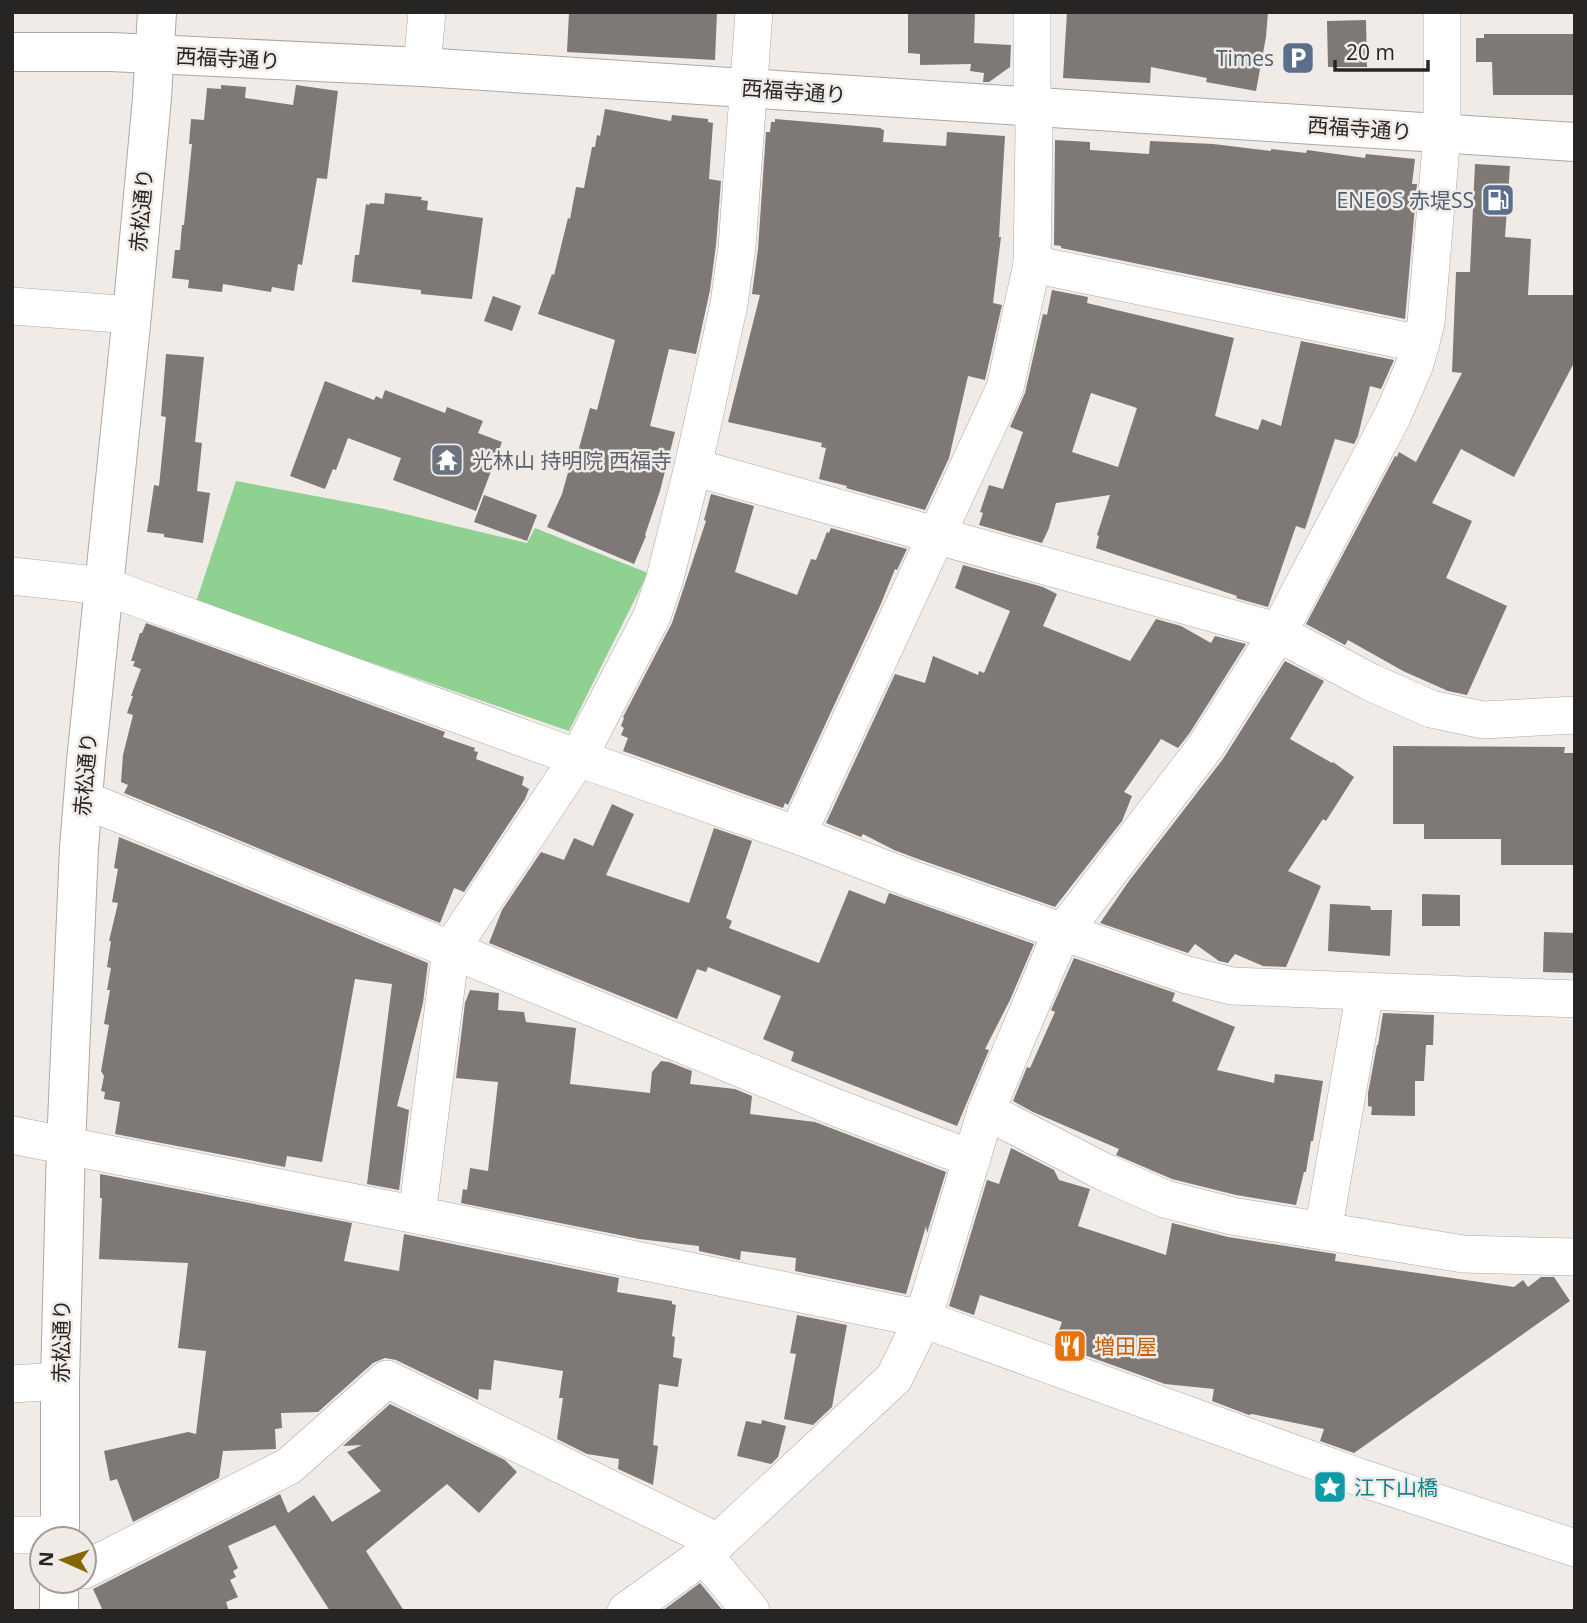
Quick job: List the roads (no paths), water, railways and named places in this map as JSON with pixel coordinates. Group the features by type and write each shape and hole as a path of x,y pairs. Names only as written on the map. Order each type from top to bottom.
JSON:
{"street":[{"name":"赤松通り","path":"60,1525 60,1381 66,1145 83,799 132,315 157,12"},
{"path":"422,67 427,12"},
{"path":"417,1215 452,949 578,758 652,616 665,578 693,467 731,293 737,247 754,12"},
{"path":"797,835 1005,388 1032,264 1032,12"},
{"path":"626,1611 711,1548 894,1378 923,1319 986,1111 1062,931 1206,746 1278,633 1393,415 1415,364 1426,323 1442,134 1442,12"},
{"name":"西福寺通り","path":"12,52 111,52 422,67 1575,142"},
{"path":"1032,264 1421,344"},
{"path":"12,306 132,315"},
{"path":"693,467 1262,626 1370,682 1431,709 1483,720 1575,715"},
{"path":"12,576 104,586 1187,975 1232,986 1575,999"},
{"path":"83,799 837,1108 972,1159"},
{"path":"1323,1231 1365,991"},
{"path":"986,1111 1104,1172 1165,1199 1232,1216 1463,1254 1575,1257"},
{"path":"12,1135 923,1319 1356,1476 1575,1548"},
{"path":"98,1567 289,1466 387,1380 711,1548 751,1611"},
{"path":"12,1384 60,1381"}],"place":[{"name":"Times","path":"1298,58"},
{"name":"ENEOS 赤堤SS","path":"1498,200"},
{"name":"光林山 持明院 西福寺","path":"447,460"},
{"name":"増田屋","path":"1070,1346"},
{"name":"江下山橋","path":"1330,1487"}]}
